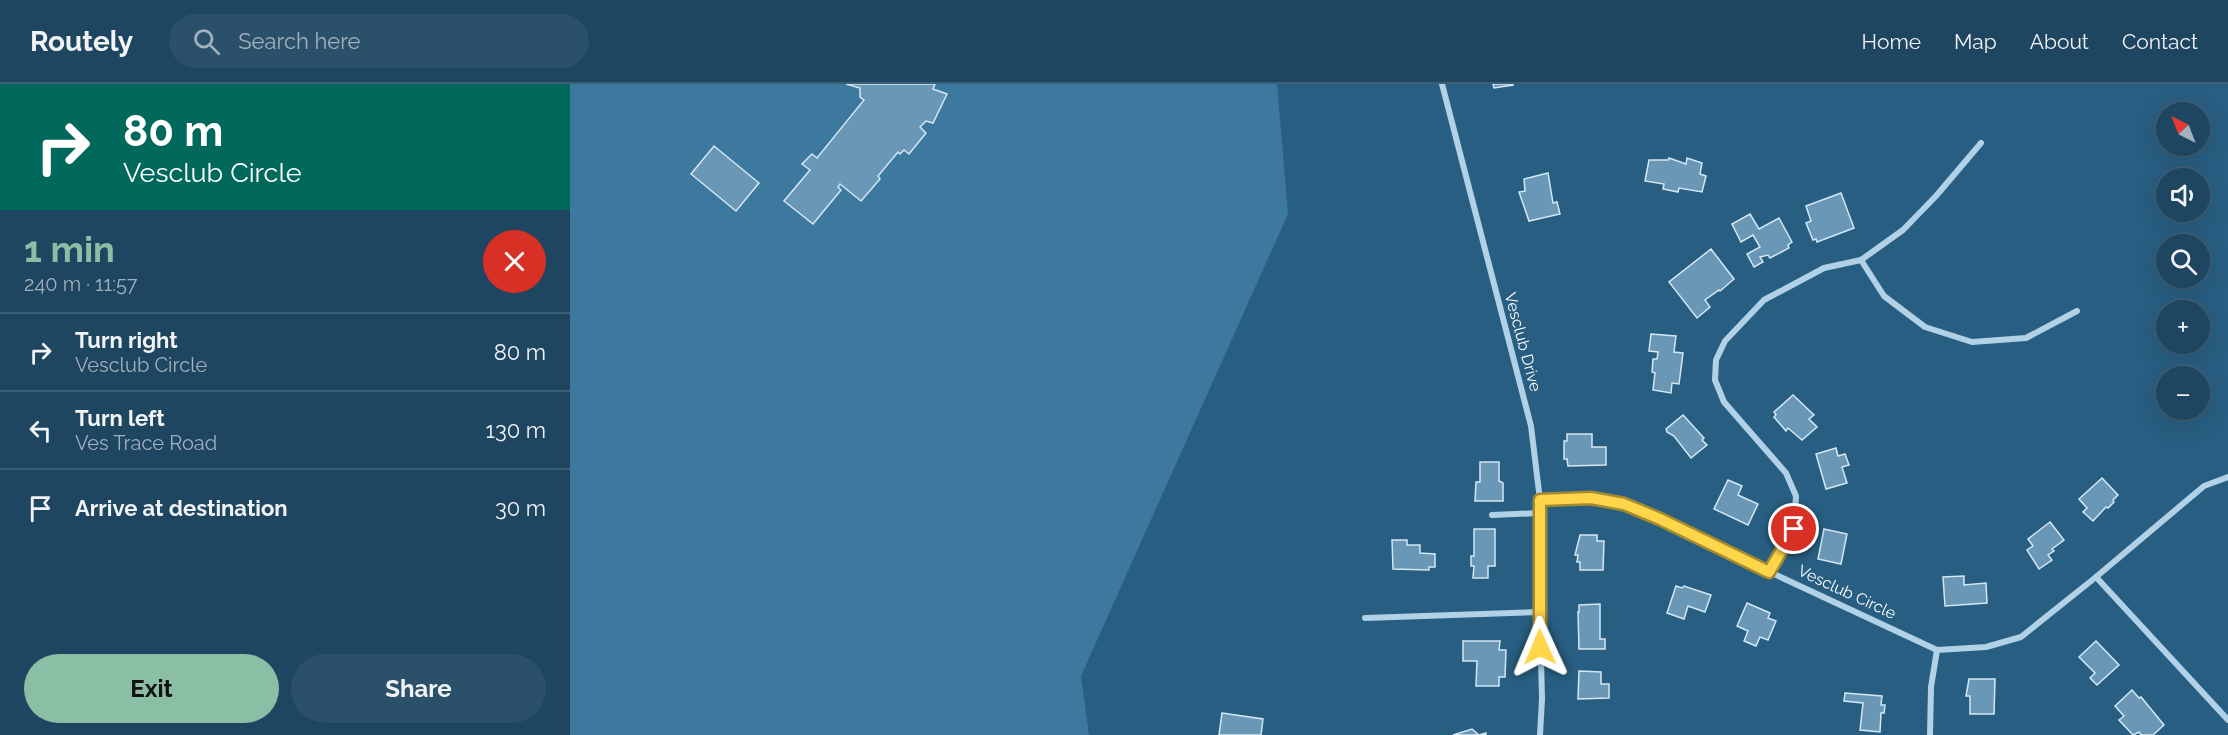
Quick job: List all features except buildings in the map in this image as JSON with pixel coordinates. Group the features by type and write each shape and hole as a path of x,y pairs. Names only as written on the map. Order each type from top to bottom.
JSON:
{"street":[{"name":"Vesclub Drive","path":"1442,84 1531,426 1540,500 1542,699 1540,735"},
{"path":"1769,572 1794,529 1796,496 1786,473 1724,402 1715,380 1716,360 1725,341 1764,300 1824,268 1861,260 1903,231 1981,143"},
{"path":"1861,260 1884,296 1925,327 1972,342 2026,338 2077,311"},
{"name":"Vesclub Circle","path":"1540,500 1591,498 1624,504 1937,650 1986,647 2021,637 2204,486 2228,477"},
{"path":"1492,515 1540,513"},
{"path":"2096,577 2228,720"},
{"path":"1365,618 1540,612"},
{"path":"1930,735 1931,687 1937,650"}],"shaded area":[{"path":"570,84 1277,84 1288,214 1081,676 1089,735 570,735"}],"route":[{"path":"1540,647 1540,500 1591,498 1624,504 1769,572 1794,529"}]}
